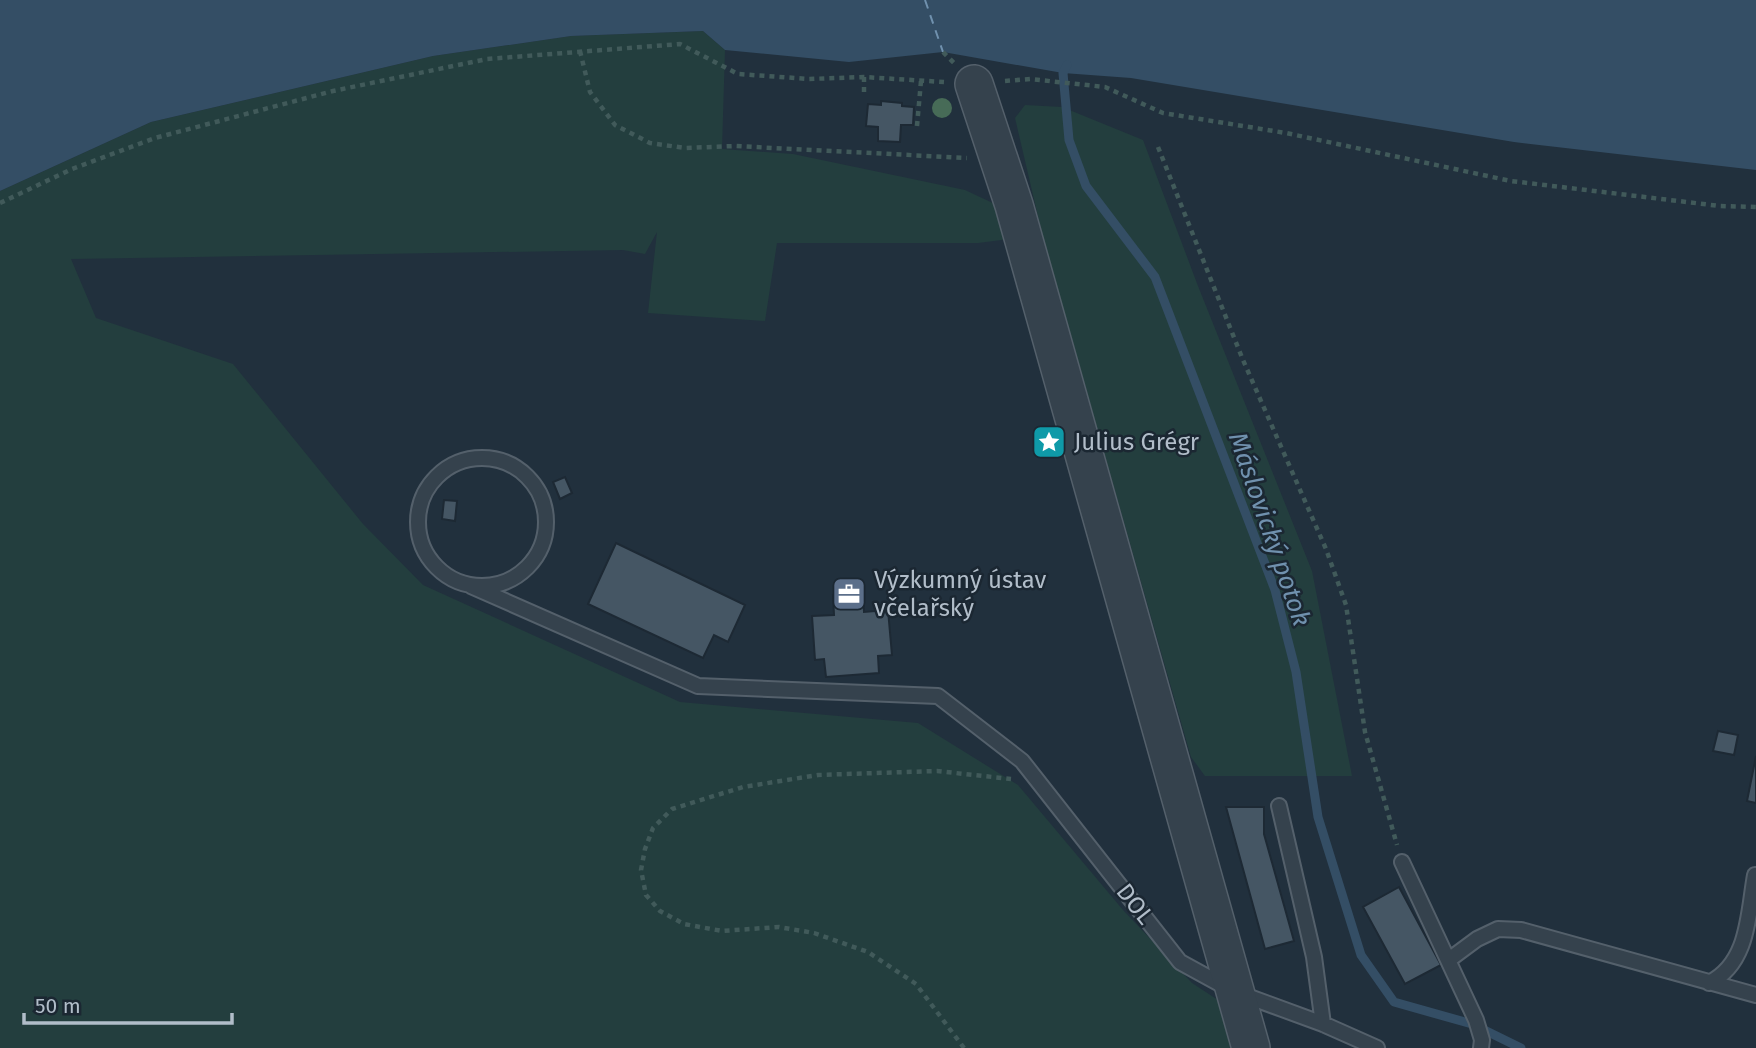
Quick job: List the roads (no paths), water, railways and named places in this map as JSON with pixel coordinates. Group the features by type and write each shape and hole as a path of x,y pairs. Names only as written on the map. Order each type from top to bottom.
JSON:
{"street":[{"path":"974,83 1000,159 1251,1048"}],"lane":[{"path":"486,458 507,462 523,472 536,486 544,503 547,521 545,540 537,557 524,572 509,582 490,587 471,586 451,579 434,566 423,548 418,527 420,505 430,485 445,470 464,460 486,458"},
{"name":"DOL","path":"471,586 698,686 938,696 1022,761 1180,962 1233,990 1377,1048"},
{"path":"1279,806 1314,957 1323,1024"},
{"path":"1402,862 1450,959 1476,1020 1481,1044"},
{"path":"1709,983 1721,977 1733,965 1742,948 1755,874"},
{"path":"1450,959 1477,939 1498,929 1521,930 1756,995"}],"water":[{"path":"0,0 1756,0 1756,170 1514,142 1131,78 1063,73 943,52 849,62 725,50 703,31 571,36 433,56 151,122 0,191"}],"waterway":[{"name":"Máslovický potok","path":"1067,65 1063,73 1069,140 1086,186 1155,277 1275,590 1296,672 1318,817 1361,955 1394,1002 1472,1024 1521,1048"}],"place":[{"name":"Julius Grégr","path":"1049,442"},
{"name":"Výzkumný ústav včelařský","path":"849,594"}]}
